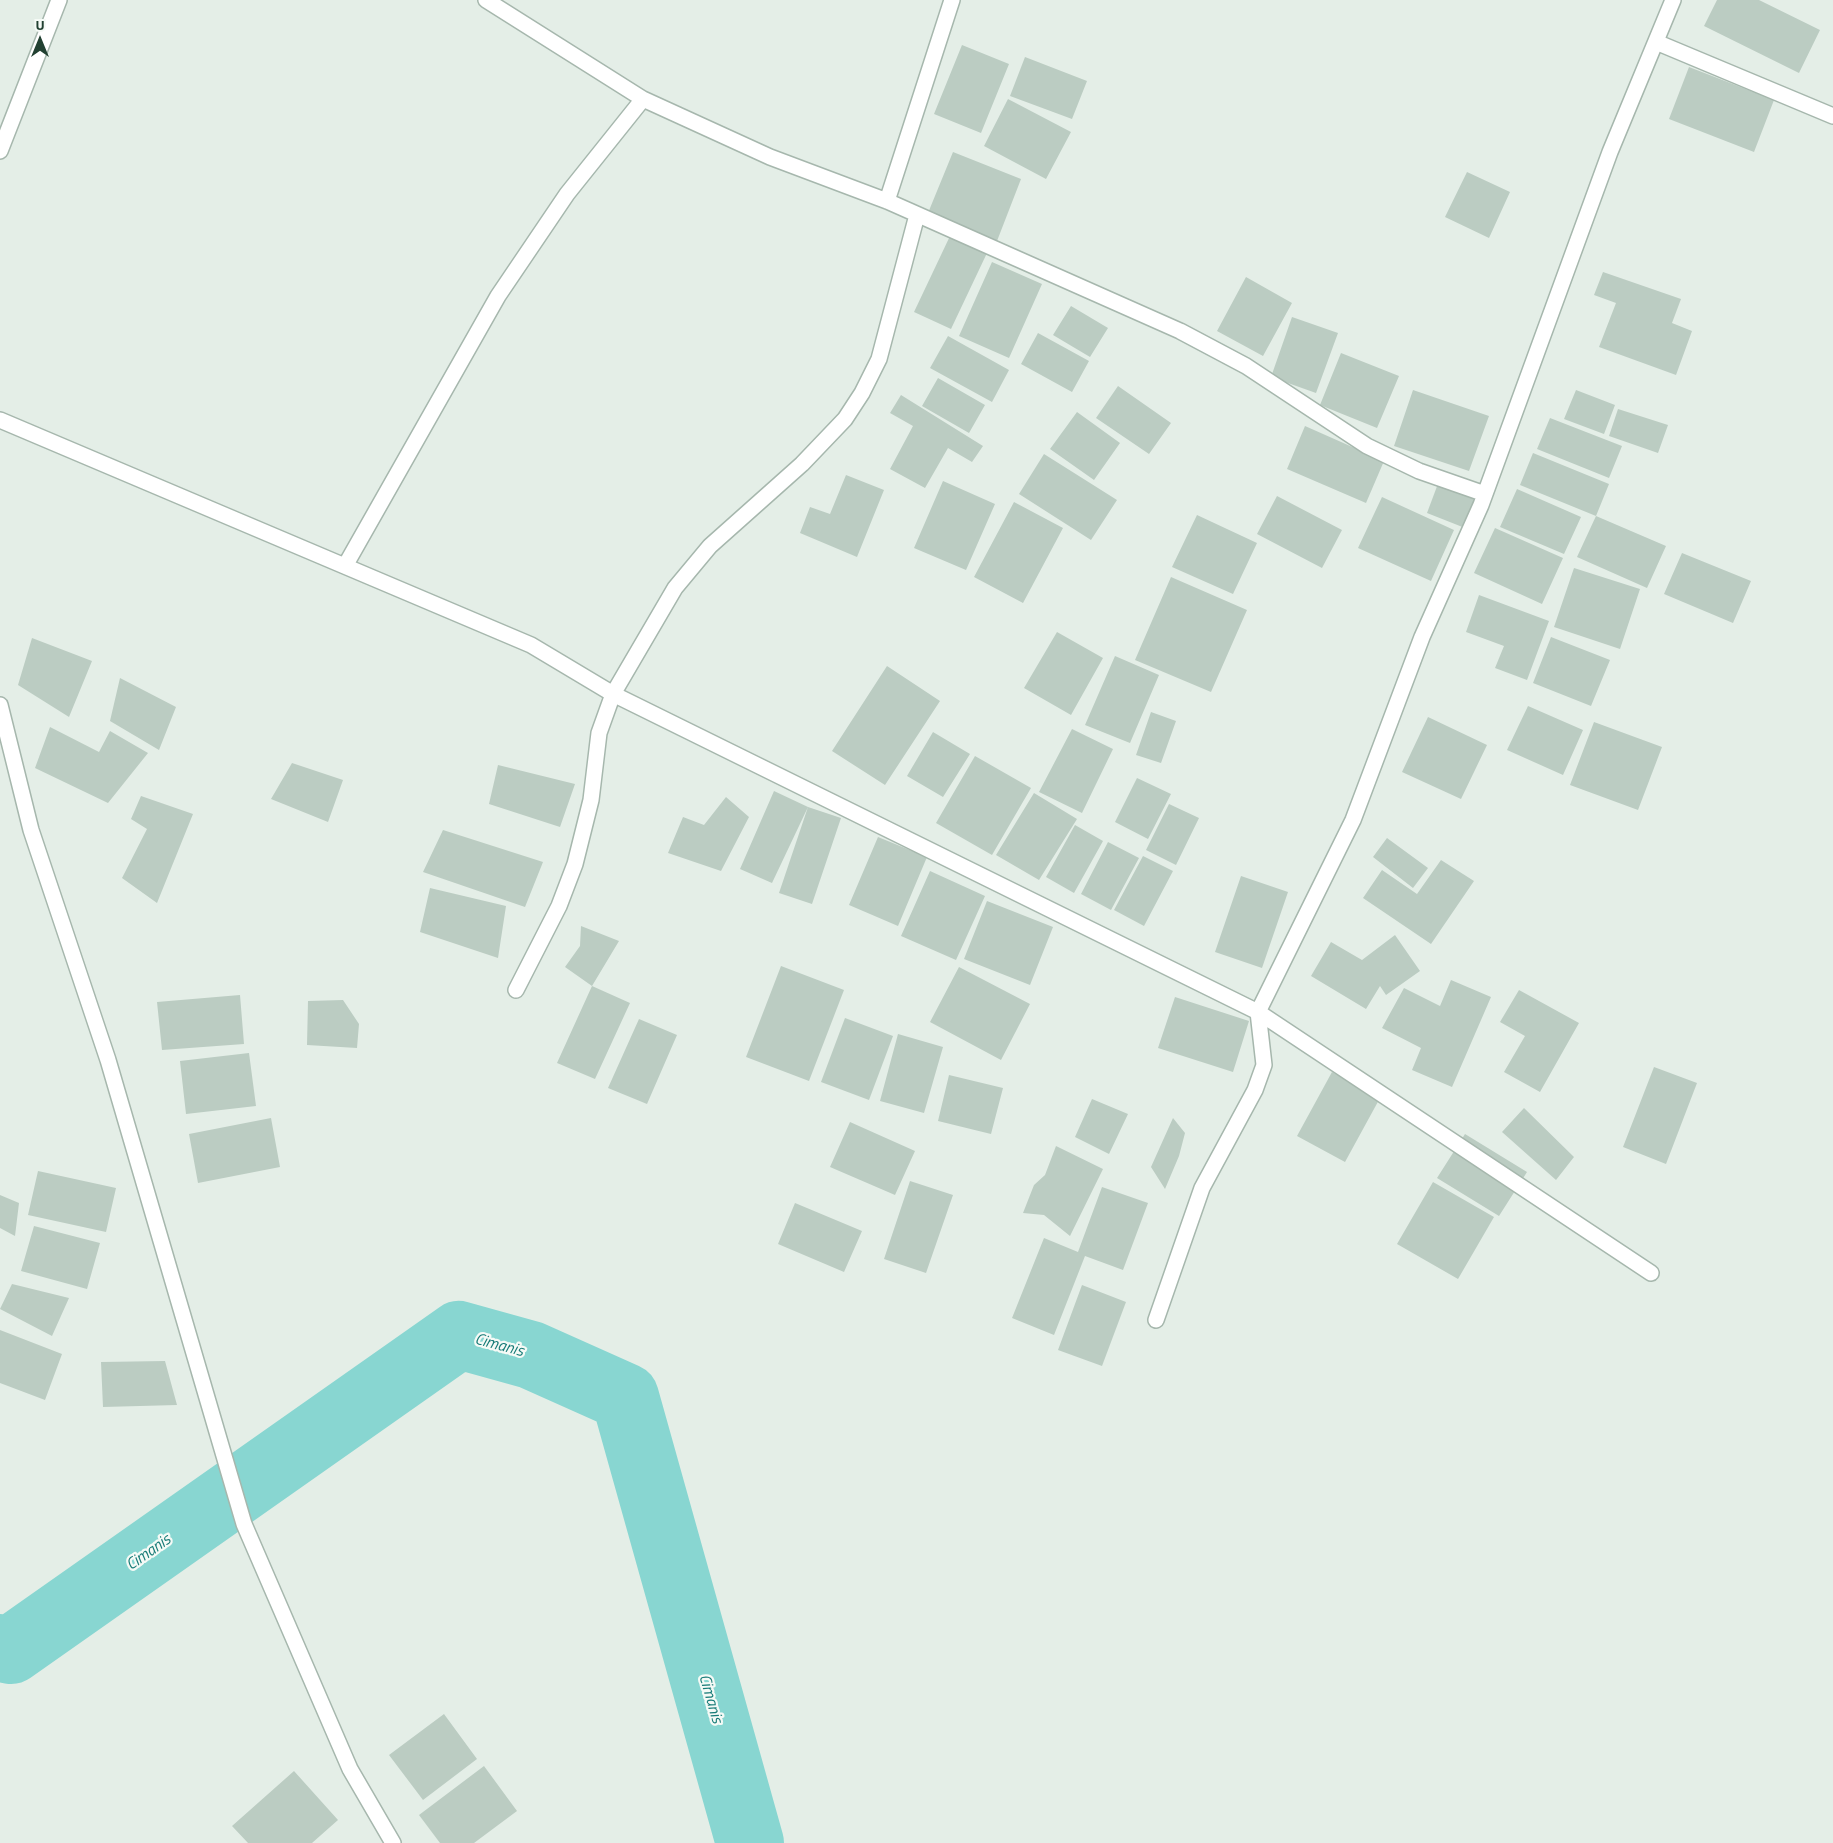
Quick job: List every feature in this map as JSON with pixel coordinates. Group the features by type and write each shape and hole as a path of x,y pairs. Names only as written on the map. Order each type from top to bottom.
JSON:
{"street":[{"path":"0,151 59,0"},
{"path":"486,0 642,99 770,157 887,201 1180,331 1246,366 1368,446 1419,471 1485,494"},
{"path":"887,201 952,0"},
{"path":"1156,1320 1202,1188 1255,1090 1264,1065 1258,1012 1353,820 1422,636 1485,494 1610,152 1673,0"},
{"path":"1656,42 1833,116"},
{"path":"345,566 498,296 567,194 642,99"},
{"path":"516,990 559,906 575,864 591,800 599,734 613,694 675,588 710,546 802,464 845,419 862,394 879,359 917,215"},
{"path":"0,420 531,645 613,694 1258,1012 1651,1273"},
{"path":"0,705 31,830 108,1060 244,1524 350,1769 393,1843"}],"building":[{"path":"1717,0 1759,0 1820,30 1799,73 1704,26"},
{"path":"962,45 1009,64 981,133 934,114"},
{"path":"1025,57 1087,81 1072,119 1010,96"},
{"path":"1689,67 1774,100 1754,152 1669,119"},
{"path":"1008,99 1071,132 1046,179 984,146"},
{"path":"953,152 1021,179 997,241 928,213"},
{"path":"1467,172 1510,192 1489,238 1445,217"},
{"path":"950,236 987,253 951,329 914,312"},
{"path":"992,262 1042,284 1009,358 959,336"},
{"path":"1603,272 1681,299 1672,323 1692,331 1676,375 1599,347 1616,303 1594,295"},
{"path":"1246,277 1292,303 1263,356 1217,331"},
{"path":"1071,306 1108,328 1090,357 1053,335"},
{"path":"1292,317 1338,333 1316,393 1271,377"},
{"path":"1038,333 1089,361 1072,392 1021,364"},
{"path":"948,336 1009,370 992,402 930,368"},
{"path":"1341,353 1399,376 1377,428 1320,405"},
{"path":"938,378 985,405 969,433 922,406"},
{"path":"1118,386 1171,423 1149,454 1096,418"},
{"path":"1413,390 1489,416 1469,471 1394,446"},
{"path":"1576,390 1615,405 1604,434 1564,419"},
{"path":"901,395 983,446 972,462 948,448 925,488 890,469 913,426 890,413"},
{"path":"1618,409 1668,425 1658,453 1609,436"},
{"path":"1077,412 1120,443 1094,480 1050,449"},
{"path":"1550,418 1622,446 1609,478 1537,449"},
{"path":"1305,426 1384,461 1366,503 1287,469"},
{"path":"1533,453 1609,484 1596,516 1520,485"},
{"path":"1044,454 1117,500 1091,540 1019,494"},
{"path":"846,475 884,490 857,557 800,533 810,507 830,514"},
{"path":"943,481 995,504 966,570 914,548"},
{"path":"1439,481 1477,495 1465,528 1427,513"},
{"path":"1517,489 1581,517 1564,554 1500,527"},
{"path":"1277,496 1342,530 1322,568 1257,534"},
{"path":"1382,497 1454,530 1431,581 1358,548"},
{"path":"1014,502 1063,528 1023,603 974,577"},
{"path":"1197,515 1257,543 1233,594 1172,567"},
{"path":"1596,516 1666,546 1647,588 1577,557"},
{"path":"1495,528 1563,558 1542,604 1474,573"},
{"path":"1682,553 1751,581 1733,623 1664,594"},
{"path":"1574,568 1640,589 1620,649 1554,627"},
{"path":"1171,577 1247,610 1211,692 1135,660"},
{"path":"1479,595 1549,621 1527,680 1495,668 1504,646 1466,632"},
{"path":"1057,632 1103,658 1071,715 1024,688"},
{"path":"1551,637 1610,660 1591,706 1533,683"},
{"path":"32,638 92,661 69,717 18,685"},
{"path":"1115,656 1159,675 1130,743 1085,725"},
{"path":"887,666 940,701 885,785 832,751"},
{"path":"120,678 176,707 159,750 110,721"},
{"path":"1528,706 1583,730 1563,775 1507,750"},
{"path":"1151,712 1176,721 1161,763 1136,755"},
{"path":"1428,717 1487,745 1461,799 1402,772"},
{"path":"1594,722 1662,747 1638,810 1570,785"},
{"path":"50,727 99,752 110,731 148,753 108,803 35,768"},
{"path":"1072,729 1113,749 1082,813 1039,792"},
{"path":"933,732 970,754 943,797 907,776"},
{"path":"975,756 1031,788 992,855 936,823"},
{"path":"292,763 343,780 328,822 271,799"},
{"path":"498,765 575,784 560,827 489,804"},
{"path":"1137,778 1171,794 1148,839 1115,822"},
{"path":"774,791 808,807 772,883 740,869"},
{"path":"1034,793 1077,819 1039,880 996,855"},
{"path":"141,796 193,814 157,903 122,878 147,829 131,819"},
{"path":"726,797 749,817 721,871 668,853 683,817 704,825"},
{"path":"1169,804 1199,818 1176,865 1146,850"},
{"path":"808,807 841,818 812,904 779,893"},
{"path":"1075,825 1103,841 1074,893 1046,877"},
{"path":"443,830 543,862 525,907 423,872"},
{"path":"878,837 927,857 898,926 849,905"},
{"path":"1387,838 1428,868 1413,888 1373,857"},
{"path":"1108,842 1139,858 1111,910 1081,894"},
{"path":"1143,856 1173,871 1144,926 1114,910"},
{"path":"1441,860 1474,881 1431,944 1363,898 1382,870 1417,894"},
{"path":"930,871 985,896 956,960 901,936"},
{"path":"1241,876 1288,892 1262,968 1215,952"},
{"path":"430,888 506,906 498,958 420,932"},
{"path":"987,901 1053,927 1030,985 964,959"},
{"path":"581,926 619,941 592,986 565,967 580,946"},
{"path":"1395,935 1420,971 1386,995 1380,986 1366,1009 1311,976 1331,942 1362,960"},
{"path":"781,966 844,990 809,1081 746,1057"},
{"path":"959,967 1030,1004 1001,1060 930,1022"},
{"path":"1451,980 1491,997 1452,1087 1412,1070 1421,1048 1382,1028 1404,988 1440,1006"},
{"path":"592,986 630,1003 595,1079 557,1063"},
{"path":"1519,990 1579,1023 1540,1092 1504,1072 1525,1036 1500,1022"},
{"path":"240,995 244,1044 162,1050 157,1002"},
{"path":"1175,997 1249,1021 1233,1072 1158,1048"},
{"path":"343,1000 359,1024 357,1048 307,1045 308,1001"},
{"path":"845,1018 893,1036 869,1100 821,1082"},
{"path":"639,1019 677,1035 647,1104 608,1088"},
{"path":"898,1034 943,1047 924,1113 880,1101"},
{"path":"249,1053 256,1106 186,1114 180,1061"},
{"path":"1654,1067 1697,1083 1666,1164 1623,1147"},
{"path":"1332,1072 1380,1098 1345,1162 1297,1136"},
{"path":"949,1075 1003,1088 991,1134 938,1121"},
{"path":"1092,1099 1128,1114 1109,1154 1075,1137"},
{"path":"1524,1108 1574,1157 1556,1180 1502,1132"},
{"path":"271,1118 280,1167 198,1183 189,1134"},
{"path":"1173,1118 1185,1133 1179,1156 1165,1189 1151,1167"},
{"path":"850,1122 915,1151 895,1195 830,1167"},
{"path":"1465,1134 1527,1172 1499,1216 1437,1178"},
{"path":"1056,1146 1103,1169 1070,1236 1044,1215 1023,1213 1034,1185 1045,1175"},
{"path":"38,1171 116,1188 106,1232 28,1215"},
{"path":"910,1181 953,1195 926,1273 884,1259"},
{"path":"1433,1182 1494,1217 1458,1279 1397,1244"},
{"path":"1102,1187 1148,1203 1123,1270 1085,1256 1054,1335 1012,1318 1044,1238 1078,1252"},
{"path":"0,1195 19,1203 15,1236 0,1228"},
{"path":"795,1203 862,1231 844,1272 778,1244"},
{"path":"34,1226 100,1243 87,1289 21,1271"},
{"path":"12,1284 69,1298 52,1336 0,1309"},
{"path":"1082,1285 1126,1302 1102,1366 1058,1350"},
{"path":"0,1330 62,1354 45,1400 0,1383"},
{"path":"165,1361 177,1405 103,1407 101,1362"},
{"path":"444,1714 477,1759 423,1800 389,1755"},
{"path":"484,1766 517,1811 474,1843 440,1843 419,1815"},
{"path":"294,1771 338,1820 312,1843 248,1843 232,1826"}],"waterway":[{"name":"Cimanis","path":"0,1648 11,1650 459,1335 531,1355 625,1397 750,1843"}]}
